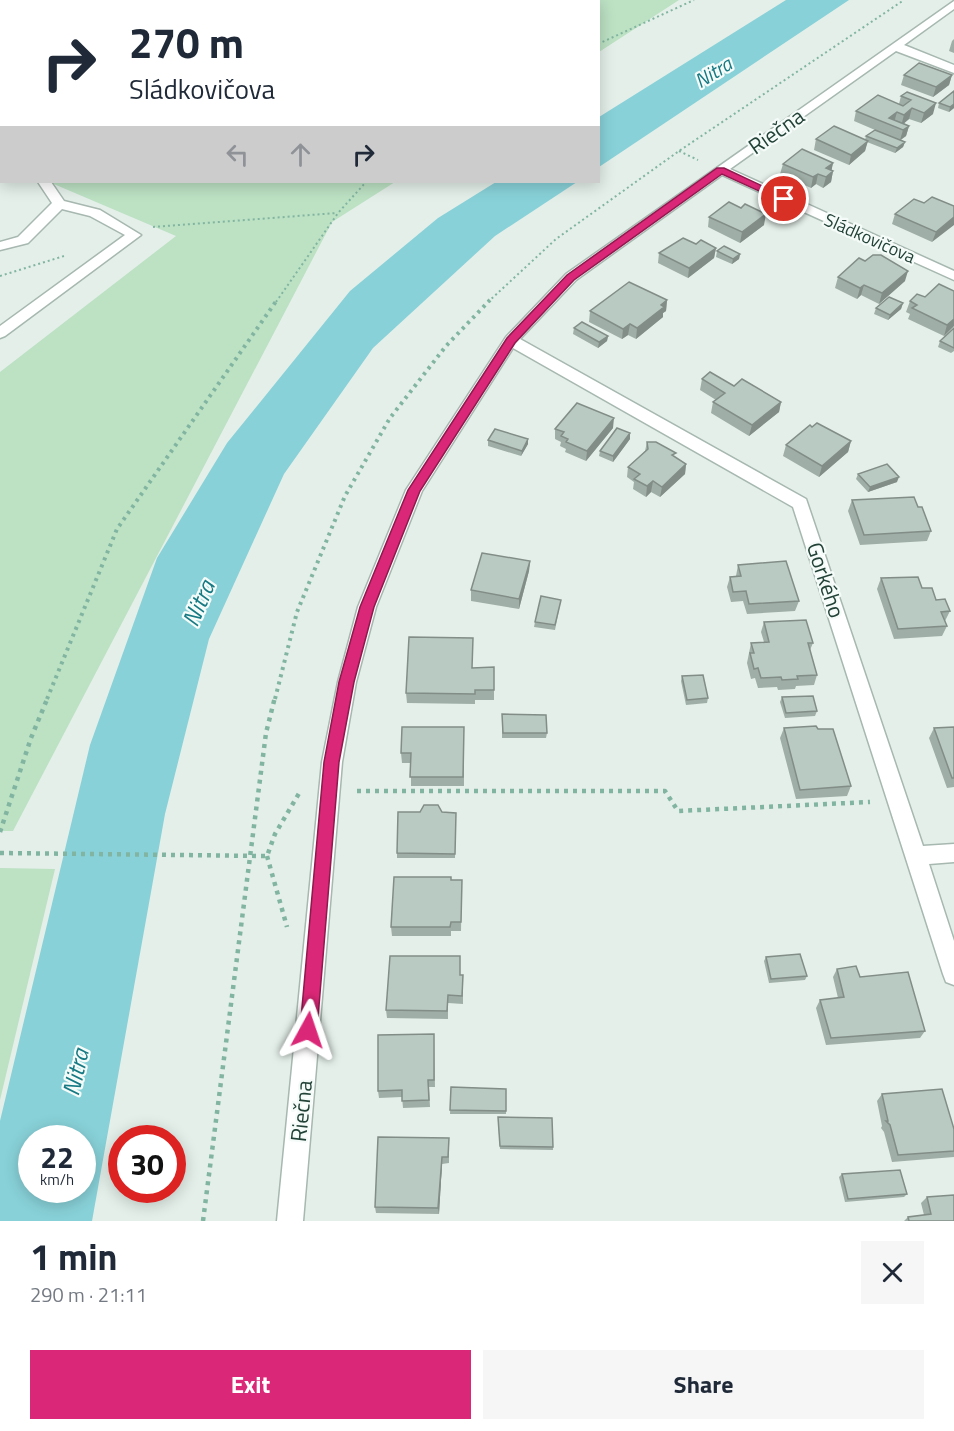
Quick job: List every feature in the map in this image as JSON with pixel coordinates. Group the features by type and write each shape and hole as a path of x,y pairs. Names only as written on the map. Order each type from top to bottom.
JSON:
{"street":[{"name":"Riečna","path":"290,1221 332,762 346,682 367,607 414,490 511,340 571,277 954,4"},
{"path":"895,46 954,69"},
{"name":"Sládkovičova","path":"721,170 954,276"},
{"path":"3,327 134,235 95,213 59,204 46,183"},
{"path":"0,246 23,240 59,204"},
{"name":"Gorkého","path":"511,340 800,503 954,974"},
{"path":"916,856 954,853"}],"path":[{"path":"600,43 694,0"},
{"path":"679,151 701,162"},
{"path":"0,832 31,738 117,529 338,213 365,183"},
{"path":"134,235 148,227 338,213"},
{"path":"3,853 267,856 275,834 308,778 316,770 332,762"},
{"path":"376,791 665,791 678,811 871,802"},
{"path":"203,1221 252,857"}],"green space":[{"path":"600,0 679,0 600,51"},
{"path":"51,183 393,183 332,222 13,831 0,831 0,372 176,236"},
{"path":"0,868 55,869 0,1100"}],"water":[{"name":"Nitra","path":"786,0 849,0 600,166 600,116"},
{"name":"Nitra","path":"494,183 575,183 495,236 373,348 284,474 209,639 165,814 96,1199 96,1125 18,1125 18,1203 95,1203 92,1221 0,1221 0,1121 90,745 157,558 227,443 350,291 438,218"}],"building":[{"path":"919,63 952,75 936,87 904,75"},
{"path":"954,91 954,104 950,107 939,103"},
{"path":"907,92 936,103 924,113 912,108 904,115 897,112 889,118 909,126 903,130 856,111 878,95 903,106 911,100 901,96"},
{"path":"834,126 868,141 851,155 816,139"},
{"path":"875,130 905,142 897,148 866,136"},
{"path":"802,149 833,163 826,168 833,171 826,177 818,174 813,177 783,164"},
{"path":"932,197 954,206 954,217 936,232 895,214 914,199 924,203"},
{"path":"729,202 741,208 745,204 766,214 742,232 709,217"},
{"path":"683,238 696,244 701,240 716,248 689,268 659,253"},
{"path":"724,246 740,254 733,259 717,251"},
{"path":"873,255 881,255 908,271 882,293 864,285 860,288 838,277 859,258 865,261"},
{"path":"629,282 667,300 661,305 664,307 637,328 630,324 623,329 590,311"},
{"path":"939,284 954,291 954,319 947,325 912,308 917,305 910,301 917,294 925,297"},
{"path":"889,297 903,303 890,315 876,308"},
{"path":"582,322 608,336 599,342 574,328"},
{"path":"954,328 954,348 940,341"},
{"path":"710,372 734,386 742,379 781,402 752,425 713,402 725,393 702,379"},
{"path":"577,403 614,418 587,451 566,442 568,439 561,436 564,432 555,429"},
{"path":"817,423 851,441 822,466 786,445 810,425 812,427"},
{"path":"617,428 630,433 613,456 600,451"},
{"path":"495,429 528,439 522,451 488,440"},
{"path":"647,442 656,442 676,453 672,455 686,464 662,487 653,481 647,486 634,479 640,474 628,467 648,449"},
{"path":"887,464 899,477 870,487 858,474"},
{"path":"914,497 918,507 922,507 931,531 864,535 852,500"},
{"path":"482,553 530,561 519,599 471,590"},
{"path":"786,561 799,601 749,604 746,591 733,592 730,577 741,576 738,565"},
{"path":"918,577 922,588 932,588 936,600 945,599 950,611 941,612 947,626 898,629 881,578"},
{"path":"541,596 561,600 555,625 535,622"},
{"path":"806,620 813,643 808,643 817,675 797,676 798,679 782,680 781,677 761,678 758,668 754,669 750,653 754,653 751,643 769,642 764,622"},
{"path":"409,637 473,638 472,668 494,667 494,690 475,690 475,694 406,693"},
{"path":"703,675 708,698 687,700 682,676"},
{"path":"813,696 817,711 786,713 782,697"},
{"path":"502,714 546,715 547,733 503,733"},
{"path":"816,726 818,729 833,729 851,786 800,790 784,728"},
{"path":"402,727 464,727 463,777 410,777 411,753 401,753"},
{"path":"954,727 954,778 952,778 934,728"},
{"path":"424,805 438,805 442,812 456,813 455,854 397,853 398,812 420,812"},
{"path":"394,877 451,877 451,880 462,880 461,922 451,922 450,927 391,927"},
{"path":"800,954 807,976 771,979 766,957"},
{"path":"390,956 460,956 460,975 463,975 462,996 448,995 447,1011 386,1010"},
{"path":"856,966 860,977 908,972 925,1031 831,1038 820,1000 844,997 837,969"},
{"path":"434,1034 434,1080 428,1080 429,1100 402,1101 402,1090 378,1091 378,1035"},
{"path":"451,1087 506,1089 506,1111 450,1110"},
{"path":"942,1089 954,1129 954,1151 898,1155 890,1125 886,1121 888,1121 882,1094"},
{"path":"498,1117 552,1118 553,1147 500,1146"},
{"path":"378,1137 449,1138 448,1157 442,1157 438,1208 375,1207"},
{"path":"900,1170 907,1194 848,1199 842,1174"},
{"path":"954,1195 954,1221 909,1221 908,1217 931,1214 927,1197"}],"route":[{"path":"308,1030 332,762 346,682 367,607 414,490 511,340 571,277 721,170 784,199"}]}
